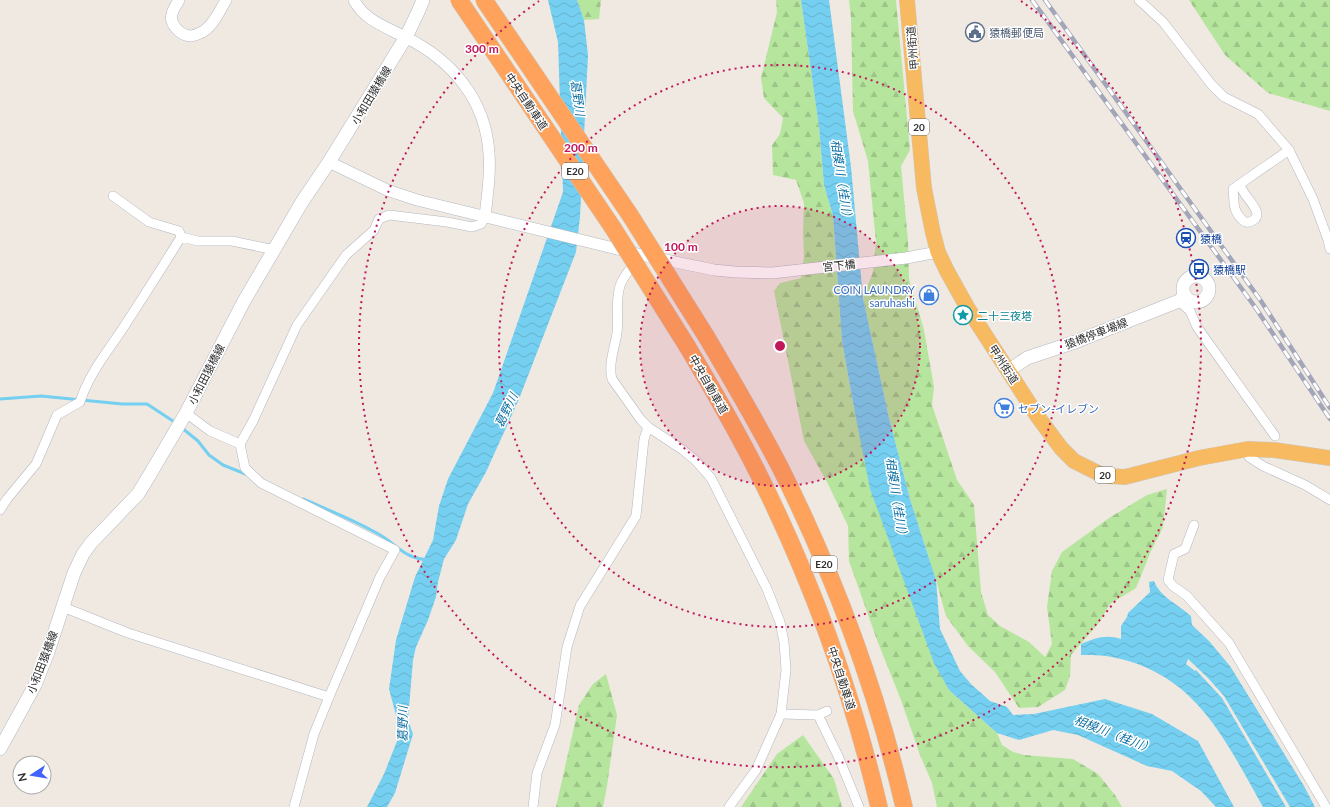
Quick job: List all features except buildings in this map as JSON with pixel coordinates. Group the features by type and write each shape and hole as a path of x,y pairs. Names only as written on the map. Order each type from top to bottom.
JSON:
{"highway":[{"name":"中央自動車道","path":"459,0 613,228 711,386 759,474 809,584 829,637 862,739 879,807"},
{"name":"中央自動車道","path":"484,0 625,208 706,336 781,469 829,576 874,698 885,733 904,807"},
{"name":"甲州街道","path":"907,0 924,188 938,252 967,307 1038,418 1060,448 1074,461 1092,471 1110,476 1126,477 1199,458 1248,449 1274,450 1330,458"}],"main road":[{"name":"小和田猿橋線","path":"0,749 35,686 74,573 83,554 91,543 138,494 186,413 244,301 302,202 329,162 406,37 423,0"},
{"name":"猿橋停車場線","path":"1008,371 1027,358 1075,342 1181,299"}],"street":[{"path":"179,0 172,14 172,20 174,26 179,31 190,36 198,34 207,28 226,0"},
{"path":"294,807 314,734 380,577 394,550 261,483 245,468 240,444 254,421 297,325 346,255 374,230 379,219 389,215 448,222 472,227 481,224 485,217 488,186 489,155 485,128 478,106 466,87 452,70 424,48 374,21 360,10 354,0"},
{"path":"1139,0 1163,22 1211,84 1224,97 1258,114 1288,150 1313,199 1330,249"},
{"path":"1240,184 1288,150"},
{"name":"宮下橋","path":"329,162 387,190 417,200 500,221 714,270 772,273 906,258 938,252"},
{"path":"113,196 149,222 179,231 182,237 198,241 232,241 275,250"},
{"path":"0,510 7,499 36,464 57,415 69,409 81,397 94,371 125,326 182,237"},
{"path":"642,254 623,279 620,287 618,297 617,332 611,374 615,384 641,420 648,427 683,450 695,460 711,478 767,589 780,622 784,642 786,670 781,714 756,770 729,807"},
{"path":"1181,299 1190,311 1197,327 1275,436"},
{"path":"186,413 210,431 240,444"},
{"path":"533,807 537,773 555,725 567,647 580,606 636,516 644,440 648,427"},
{"path":"1248,449 1249,457 1263,466 1305,485 1330,500"},
{"path":"1194,525 1185,549 1174,554 1168,580 1173,586 1187,596 1229,643 1326,807"},
{"path":"63,607 128,632 329,697"},
{"path":"781,714 818,715 827,711"},
{"path":"818,715 860,807"}],"green space":[{"path":"577,0 601,0 599,19 584,20"},
{"path":"776,0 801,0 819,127 824,185 833,216 842,341 854,408 949,690 997,733 1002,745 1013,752 1024,755 1073,759 1098,774 1115,795 1122,807 937,807 932,783 877,640 849,561 848,526 828,484 804,441 774,291 780,283 801,278 804,256 804,203 796,180 773,175 772,145 780,134 783,118 764,98 761,78 777,12"},
{"path":"849,0 896,0 910,150 901,166 908,241 909,279 924,330 934,387 932,405 957,480 974,505 981,592 988,615 1000,626 1029,642 1045,657 1052,644 1047,607 1052,571 1062,552 1109,518 1147,495 1167,489 1163,527 1151,551 1136,588 1110,604 1098,624 1071,655 1070,676 1065,690 1038,707 1019,708 995,672 968,646 946,616 910,499 889,418 863,298 873,272 876,242 868,161 853,111 851,18"},
{"path":"1189,0 1330,0 1330,111 1268,93 1225,55"},
{"path":"606,674 617,715 603,807 556,807 579,705 593,684"},
{"path":"803,735 834,779 842,807 741,807 777,754"}],"water":[{"name":"葛野川","path":"548,0 577,0 584,20 588,55 580,217 576,252 519,399 486,472 468,504 456,540 444,559 436,597 416,647 413,660 408,720 413,734 395,793 387,807 367,807 384,774 399,736 397,719 389,689 396,640 415,577 433,540 439,506 448,479 493,393 563,192 558,42"},
{"name":"相模川（桂川）","path":"801,0 829,0 851,167 863,298 889,418 910,499 936,580 940,629 960,671 971,684 990,701 1007,707 1013,715 1034,714 1105,699 1152,714 1198,741 1234,807 1216,807 1201,791 1172,771 1147,766 1078,735 1053,730 1019,740 997,733 949,690 934,663 870,489 842,341 833,216 824,185 819,127"},
{"path":"1154,581 1165,596 1191,616 1192,625 1209,641 1230,666 1304,786 1315,807 1290,807 1224,696 1188,659 1186,664 1195,671 1196,670 1222,698 1286,807 1263,807 1221,734 1205,713 1187,694 1166,678 1141,665 1112,657 1100,655 1081,655 1081,644 1096,638 1110,637 1121,639 1121,626 1128,613 1150,592 1149,582"}],"waterway":[{"path":"0,399 41,396 122,404 147,404 176,423"},
{"path":"182,428 198,441 209,455 223,465 248,475"},
{"path":"303,499 373,531 411,556 427,560"}],"railway":[{"path":"1032,0 1255,307 1330,419"},
{"path":"1045,0 1261,301 1330,408"}],"place":[{"name":"猿橋郵便局","path":"975,32"},
{"name":"猿橋","path":"1186,238"},
{"name":"猿橋駅","path":"1199,269"},
{"name":"COIN LAUNDRY saruhashi","path":"929,295"},
{"name":"二十三夜塔","path":"963,315"},
{"name":"セブン-イレブン","path":"1004,408"}]}
